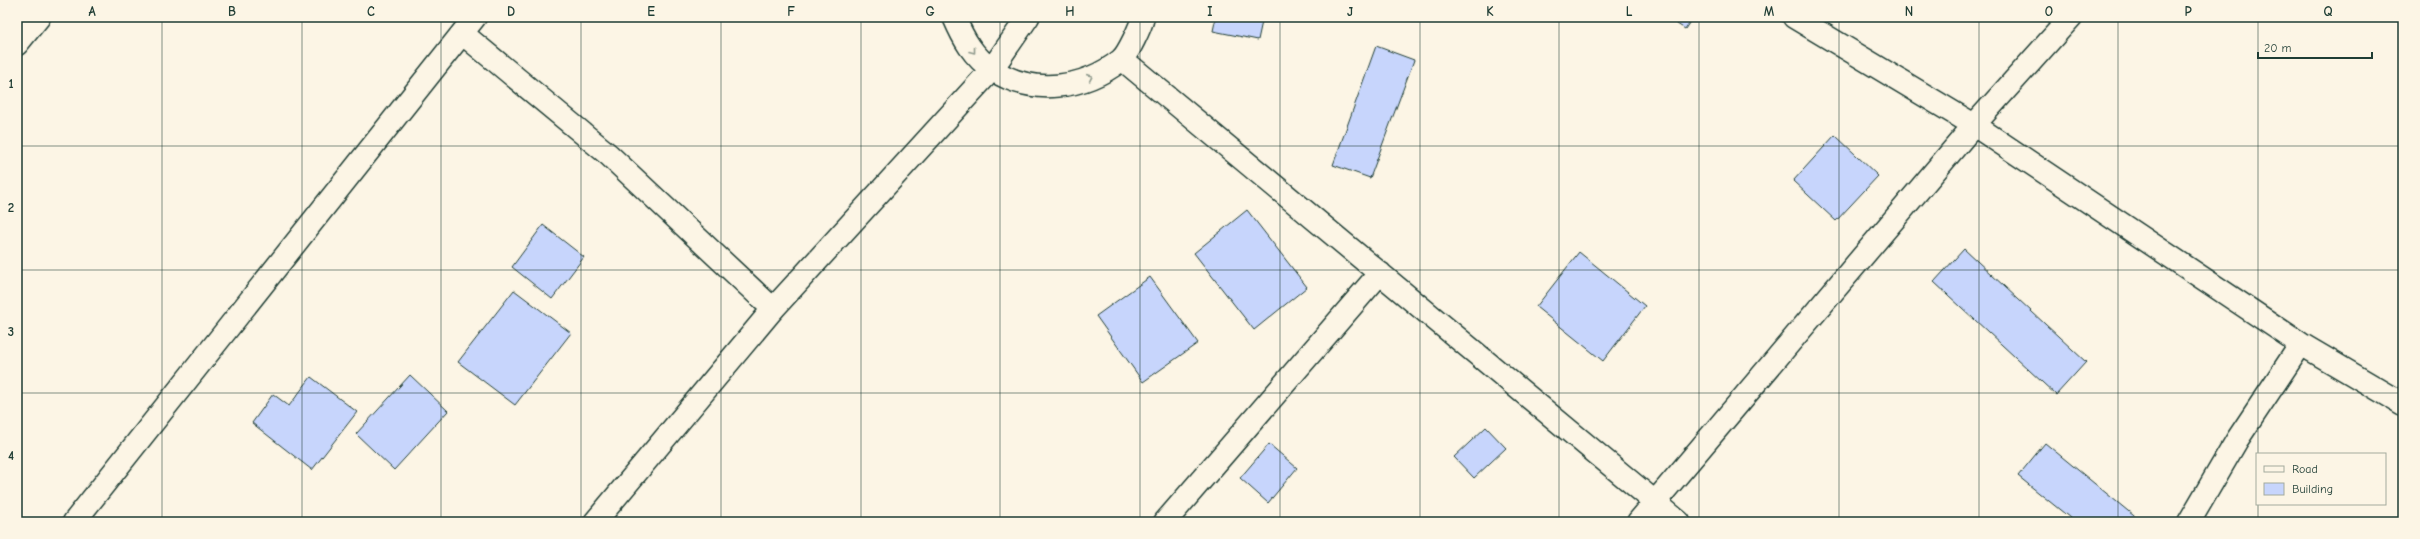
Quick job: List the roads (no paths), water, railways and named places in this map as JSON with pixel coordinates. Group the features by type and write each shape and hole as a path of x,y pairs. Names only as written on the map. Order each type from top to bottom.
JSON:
{"street":[{"path":"17,44 39,17"},
{"path":"954,17 962,37 975,55 992,69 1012,80 1034,86 1056,86 1078,82 1122,59 1143,17"},
{"path":"595,522 773,309 992,69 1028,17"},
{"path":"1794,17 1974,125 2301,344 2403,404"},
{"path":"1638,522 1657,502 1974,125 2071,17"},
{"path":"74,522 469,26 773,309"},
{"path":"1122,59 1657,502 1679,522"},
{"path":"1165,522 1380,273"},
{"path":"2189,522 2237,440 2301,344"}]}
